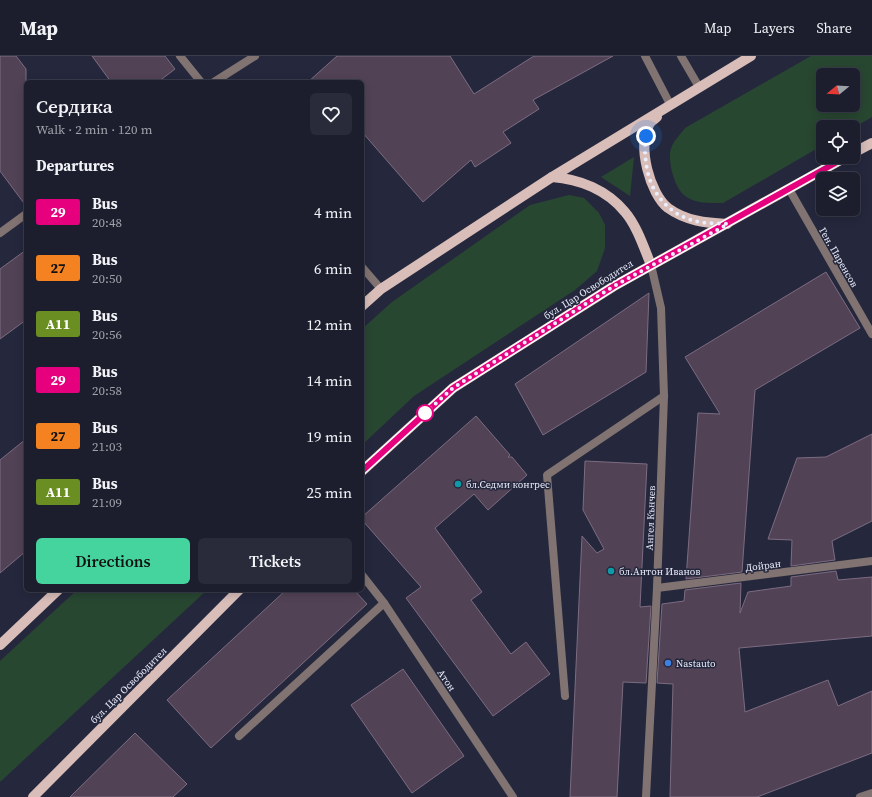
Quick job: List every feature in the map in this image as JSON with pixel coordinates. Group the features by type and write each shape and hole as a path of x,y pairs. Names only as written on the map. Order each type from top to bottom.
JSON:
{"main road":[{"path":"364,304 381,289 552,177 751,56"},
{"path":"670,104 648,126 644,146 649,177 659,198 668,208 699,222 728,224"},
{"path":"860,149 872,143"},
{"name":"бул. Цар Освободител","path":"364,469 453,388 614,286 834,164"},
{"path":"552,177 570,178 590,185 613,200 626,213 651,265"},
{"path":"0,645 56,592"},
{"name":"бул. Цар Освободител","path":"33,797 237,592"}],"street":[{"path":"180,56 199,80"},
{"path":"217,80 255,56"},
{"path":"645,56 670,104"},
{"path":"681,56 699,87"},
{"name":"Ген. Паренсов","path":"789,189 872,334"},
{"path":"0,233 24,215"},
{"name":"Ангел Кънчев","path":"646,797 657,588 664,396 661,308 651,265"},
{"path":"364,269 381,289"},
{"path":"565,696 547,475 664,396"},
{"name":"Дойран","path":"657,588 872,561"},
{"name":"Атон","path":"364,577 384,603 513,797"},
{"path":"239,736 384,603"},
{"path":"860,797 872,793"}],"green space":[{"path":"811,56 872,56 872,117 860,124 860,120 816,120 816,149 723,203 692,200 680,191 674,179 670,157 670,151 675,141 685,128"},
{"path":"634,157 630,196 601,177"},
{"path":"569,195 584,198 599,213 605,225 605,248 597,271 575,290 414,396 364,443 364,327 392,302 530,205"},
{"path":"75,592 205,592 0,782 0,661"}],"building":[{"path":"0,56 16,56 26,69 26,80 24,80 24,203 0,171"},
{"path":"92,56 165,56 175,69 161,80 110,80"},
{"path":"337,56 450,56 474,94 534,56 613,56 533,100 539,109 503,132 511,143 475,167 471,160 423,202 364,134 364,80 310,80"},
{"path":"24,251 24,321 0,339 0,269"},
{"path":"826,272 860,328 755,390 742,572 686,579 698,413 720,414 685,357"},
{"path":"649,293 646,372 543,435 515,384"},
{"path":"476,416 510,455 508,457 512,457 527,475 488,510 474,494 435,528 482,592 471,600 511,654 526,642 550,674 493,716 406,598 421,587 364,522 364,515"},
{"path":"872,434 872,521 832,541 835,560 791,566 792,540 768,539 797,458 826,457"},
{"path":"24,441 24,553 0,573 0,460"},
{"name":"бл.Антон Иванов","path":"585,461 647,464 640,607 651,606 646,683 623,682 617,797 570,797 582,536 597,553 604,549 583,510"},
{"path":"836,571 838,580 872,577 872,636 739,648 745,712 828,680 838,706 872,691 872,753 757,797 670,797 673,684 657,683 662,604 684,601 685,590 741,583 740,613 748,592 791,586 791,577"},
{"path":"284,592 356,592 367,604 211,748 167,700"},
{"path":"403,669 464,756 412,793 351,705"},
{"path":"135,733 187,784 173,797 70,797"}],"bus line":[{"name":"29","path":"364,469 453,388 614,286 834,164"}],"place":[{"name":"бл.Седми конгрес","path":"458,484"},
{"name":"бл.Антон Иванов","path":"611,571"},
{"name":"Nastauto","path":"668,663"}],"route":[{"path":"425,413 453,388 614,286 728,224 699,222 668,208 659,198 649,177 644,146 646,136"}]}
